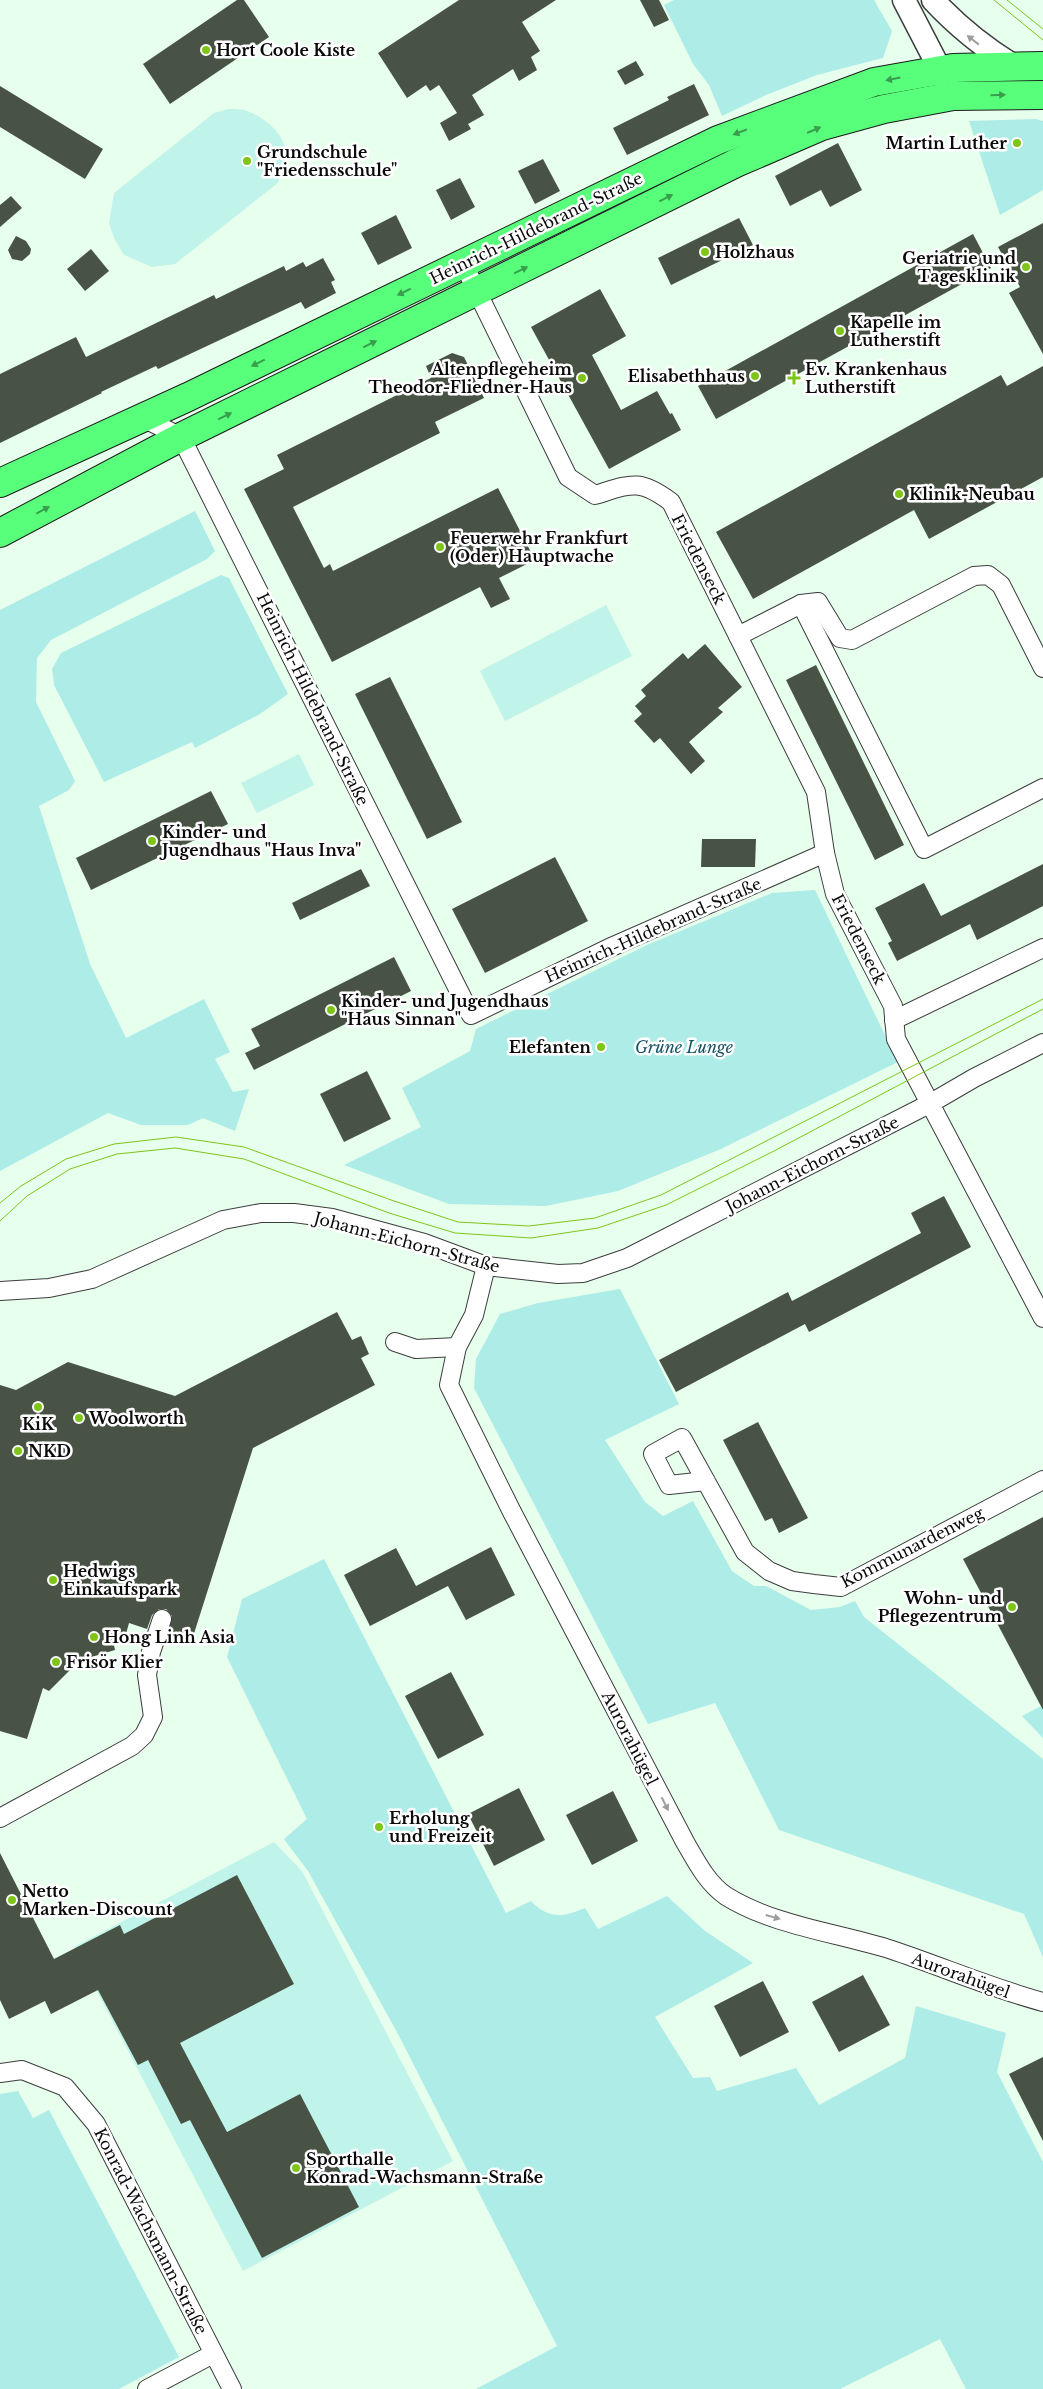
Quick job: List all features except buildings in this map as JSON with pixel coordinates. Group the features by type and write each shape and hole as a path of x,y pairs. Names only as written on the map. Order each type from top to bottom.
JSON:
{"main road":[{"name":"Heinrich-Hildebrand-Straße","path":"0,483 188,397 718,140 874,82 941,70 1043,66"},
{"name":"Heinrich-Hildebrand-Straße","path":"0,533 181,437 736,163 822,126 884,109 953,96 1043,96"}],"street":[{"path":"904,0 953,96"},
{"path":"933,0 972,39 1014,66"},
{"name":"Friedenseck","path":"463,263 568,477 595,495 629,485 653,489 671,502 816,792 824,853 835,894 893,1006 896,1040 931,1103"},
{"path":"141,417 181,437"},
{"name":"Heinrich-Hildebrand-Straße","path":"181,437 471,1015 609,948 824,853"},
{"path":"738,636 801,604 818,602 840,638 852,640 974,576 988,575 1001,585 1043,668"},
{"path":"801,604 924,849 1043,788"},
{"path":"894,1020 1043,948"},
{"name":"Johann-Eichorn-Straße","path":"0,1291 49,1288 92,1279 223,1220 261,1213 294,1213 332,1218 424,1243 486,1266 558,1274 583,1273 627,1258 931,1103 1043,1043"},
{"path":"931,1103 1043,1318"},
{"name":"Aurorahügel","path":"486,1266 474,1315 457,1347 449,1385 512,1512 684,1842 708,1879 726,1895 764,1914 892,1950 1009,1993 1043,2002"},
{"path":"395,1342 416,1349 457,1347"},
{"name":"Kommunardenweg","path":"706,1481 745,1552 769,1571 792,1581 841,1587 1043,1480"},
{"path":"0,1818 132,1746 144,1735 153,1717 147,1675 151,1652 162,1619"},
{"name":"Konrad-Wachsmann-Straße","path":"0,2073 22,2070 65,2087 96,2124 232,2389"},
{"path":"148,2389 213,2354"}],"green space":[{"path":"674,0 874,0 892,31 883,58 817,75 766,95 722,116 709,85 693,64 664,5"},
{"path":"1036,119 1043,121 1043,190 1000,215 969,121"},
{"path":"195,511 215,551 207,559 51,640 37,658 36,702 75,781 69,790 39,806 90,964 126,1038 204,999 230,1052 215,1059 233,1092 249,1089 235,1131 203,1118 188,1125 141,1125 108,1113 0,1171 0,610"},
{"path":"221,575 229,578 288,694 260,714 195,748 192,742 104,782 54,685 52,669 61,653"},
{"name":"Grüne Lunge","path":"815,890 898,1062 721,1149 618,1191 546,1206 449,1204 344,1165 421,1127 402,1088 470,1051 476,1029 647,945 772,893"},
{"path":"620,1289 679,1404 605,1440 645,1502 663,1516 693,1501 732,1571 754,1586 766,1586 811,1610 840,1607 855,1601 864,1617 1043,1759 1043,1957 1024,1914 779,1830 715,1703 648,1724 474,1388 476,1359 500,1314 538,1303"},
{"path":"324,1559 506,1913 531,1901 544,1911 557,1915 585,1908 598,1929 667,1896 705,1931 753,1963 655,2017 693,2078 710,2077 717,2091 796,2068 819,2105 905,2058 916,2006 1006,2033 997,2072 1043,2162 1043,2389 966,2389 940,2339 840,2389 476,2389 557,2346 398,2034 308,1871 284,1839 307,1819 227,1657 242,1599"},
{"path":"1043,1705 1043,1738 1022,1716"},
{"path":"18,2091 33,2118 49,2110 179,2357 119,2389 0,2389 0,2094"}],"shaded area":[{"path":"228,109 253,113 276,131 285,149 278,183 175,264 152,267 124,255 114,238 109,223 114,193 214,113"},
{"path":"606,605 632,656 505,721 480,671"},
{"path":"299,754 314,785 257,813 241,783"},
{"path":"274,1842 302,1871 453,2161 243,2271 74,1947"}],"tram line":[{"path":"994,0 1043,40"},
{"path":"1007,0 1043,29"},
{"path":"0,1203 21,1186 66,1159 114,1144 176,1137 244,1147 458,1222 529,1226 595,1218 661,1195 1043,999"},
{"path":"0,1221 27,1196 70,1169 117,1154 175,1148 244,1159 389,1213 455,1233 531,1238 598,1228 666,1205 774,1151 1043,1009"}],"place":[{"name":"Hort Coole Kiste","path":"206,50"},
{"name":"Martin Luther","path":"1017,143"},
{"name":"Grundschule \"Friedensschule\"","path":"247,161"},
{"name":"Holzhaus","path":"705,252"},
{"name":"Geriatrie und Tagesklinik","path":"1026,267"},
{"name":"Kapelle im Lutherstift","path":"840,331"},
{"name":"Elisabethhaus","path":"755,376"},
{"name":"Altenpflegeheim Theodor-Fliedner-Haus","path":"582,378"},
{"name":"Ev. Krankenhaus Lutherstift","path":"794,378"},
{"name":"Klinik-Neubau","path":"899,494"},
{"name":"Feuerwehr Frankfurt (Oder) Hauptwache","path":"440,547"},
{"name":"Kinder- und Jugendhaus \"Haus Inva\"","path":"152,841"},
{"name":"Kinder- und Jugendhaus \"Haus Sinnan\"","path":"331,1010"},
{"name":"Elefanten","path":"601,1047"},
{"name":"KiK","path":"38,1407"},
{"name":"Woolworth","path":"79,1418"},
{"name":"NKD","path":"18,1451"},
{"name":"Hedwigs Einkaufspark","path":"53,1580"},
{"name":"Wohn- und Pflegezentrum","path":"1012,1607"},
{"name":"Hong Linh Asia","path":"94,1637"},
{"name":"Frisör Klier","path":"56,1662"},
{"name":"Erholung und Freizeit","path":"379,1827"},
{"name":"Netto Marken-Discount","path":"12,1900"},
{"name":"Sporthalle Konrad-Wachsmann-Straße","path":"296,2168"}]}
